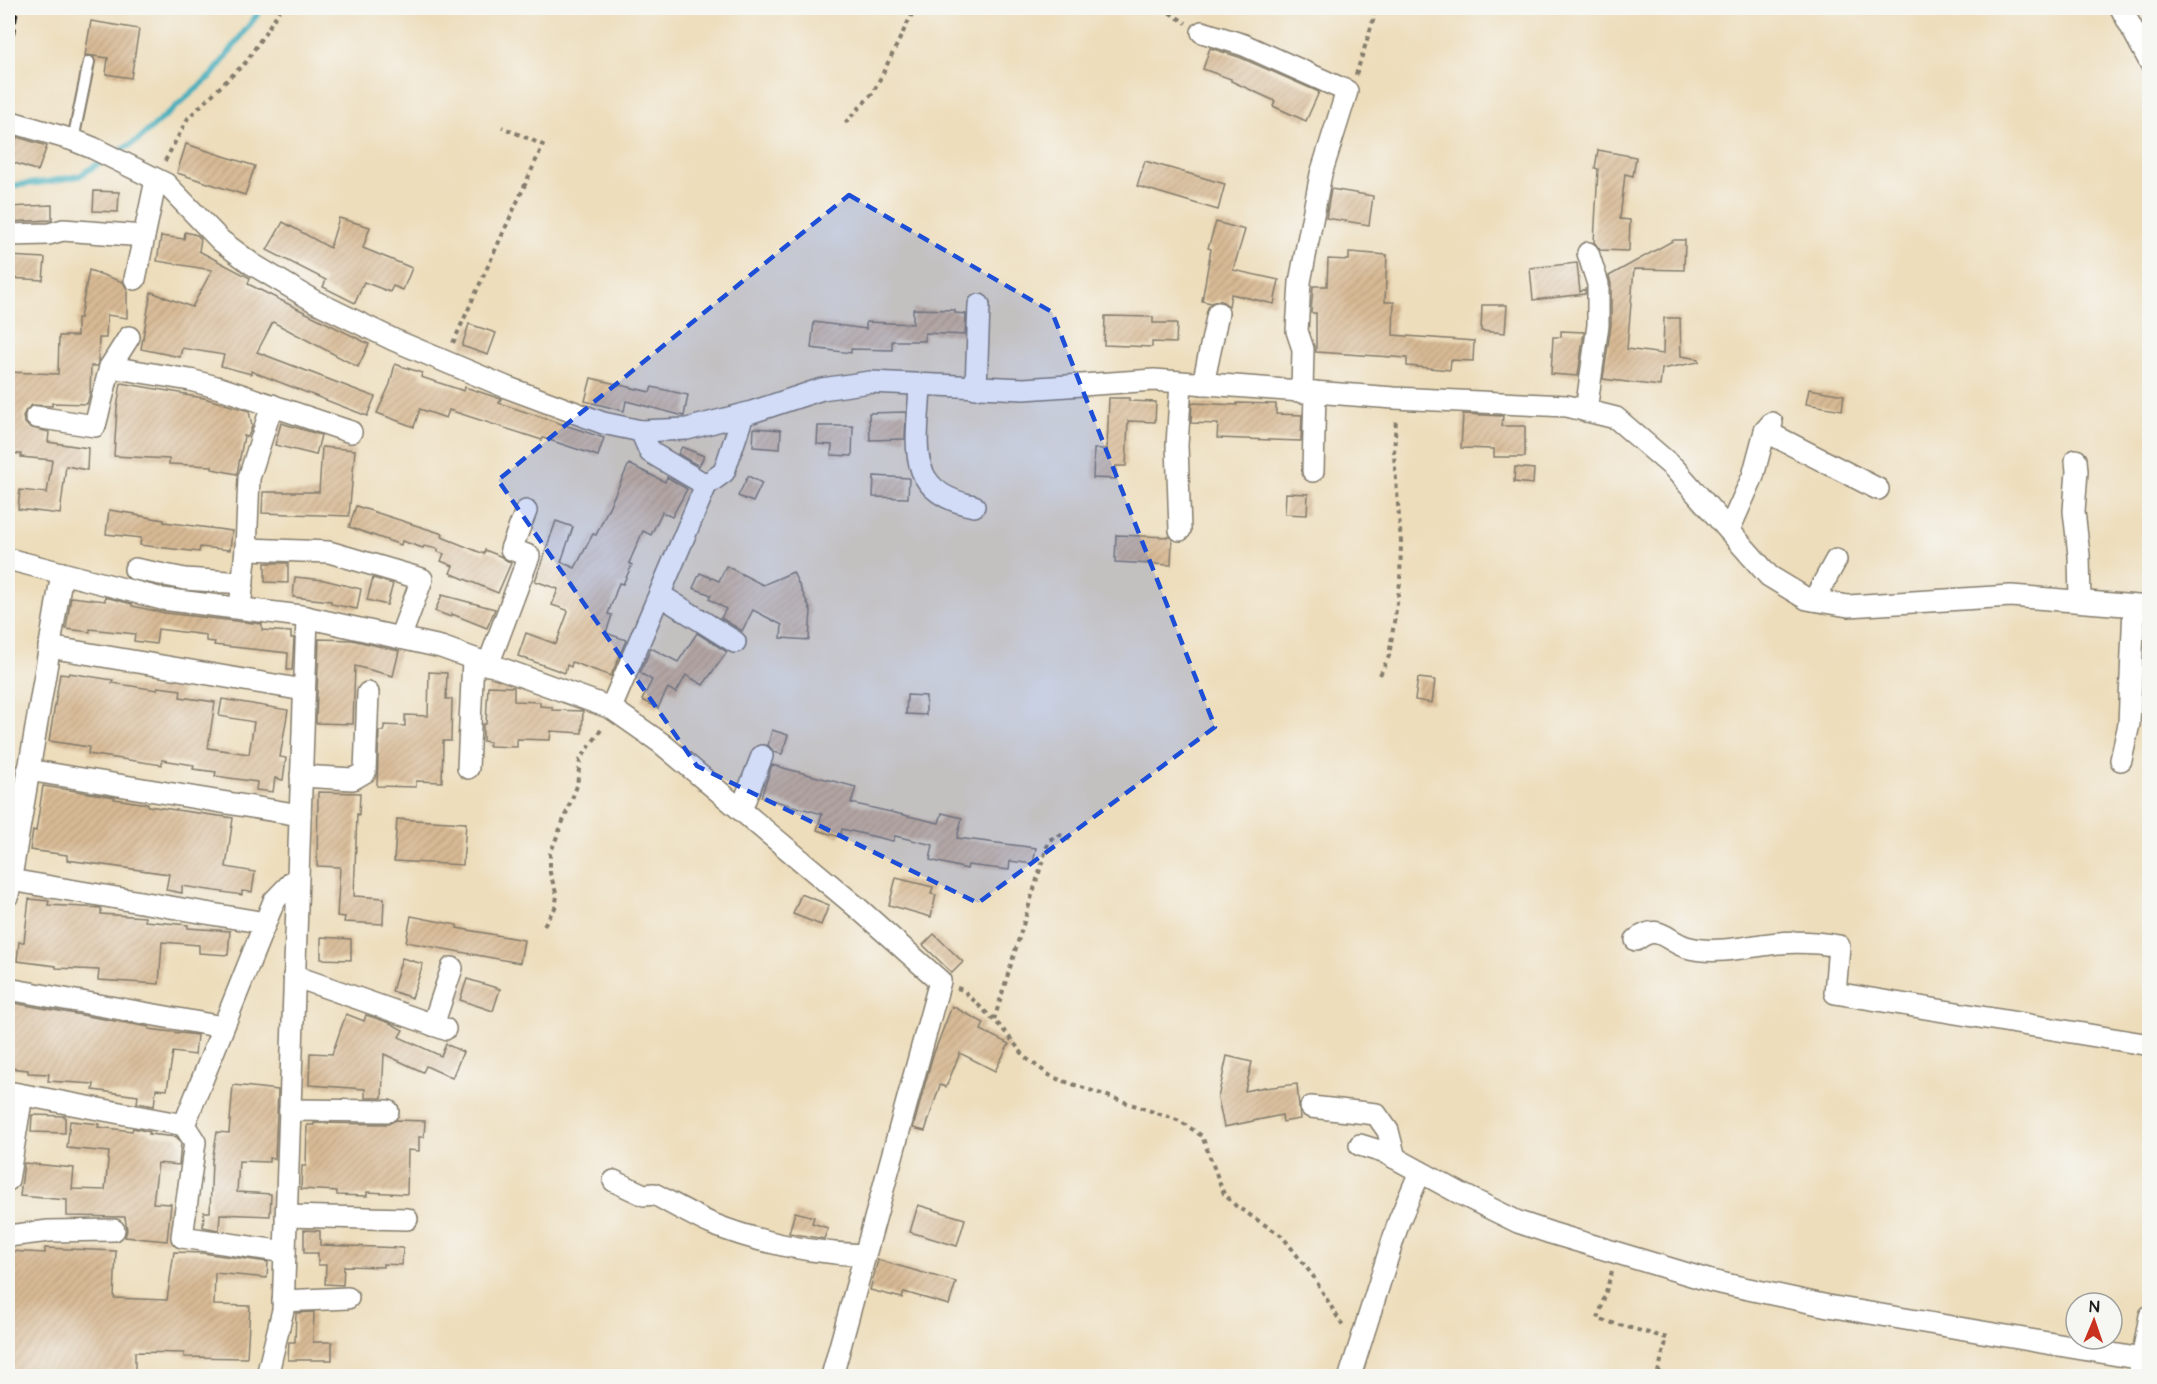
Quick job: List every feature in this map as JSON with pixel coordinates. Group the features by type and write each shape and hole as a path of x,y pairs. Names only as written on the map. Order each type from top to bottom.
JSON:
{"street":[{"path":"2121,8 2150,62"},
{"path":"1202,32 1244,45 1347,91 1321,174 1300,282 1297,331 1303,349 1309,392 1313,471"},
{"path":"8,121 73,140 166,184 221,241 252,264 314,301 445,362 603,423 641,431 687,429 743,415 822,389 870,382 1024,389 1154,380 1397,398 1567,406 1617,418 1674,468 1769,576 1807,599 1848,606 2011,596 2141,607 2129,724 2121,760"},
{"path":"135,279 156,180"},
{"path":"8,235 49,234 63,230 144,236"},
{"path":"1586,411 1598,315 1598,284 1588,253"},
{"path":"976,387 979,306"},
{"path":"1203,384 1218,313"},
{"path":"36,417 95,426 110,367 129,337"},
{"path":"110,367 190,380 351,432"},
{"path":"1180,530 1177,445 1181,383"},
{"path":"920,385 918,457 921,472 940,495 974,506"},
{"path":"240,608 246,549 249,478 272,405"},
{"path":"611,708 706,485 724,472 743,415"},
{"path":"1729,530 1753,476 1769,427 1878,489"},
{"path":"641,431 650,452 706,485"},
{"path":"2076,460 2074,511 2079,555 2080,601"},
{"path":"468,768 481,662 529,556 511,549 526,511"},
{"path":"246,549 329,552 422,579 400,638"},
{"path":"8,559 162,600 307,617 441,647 611,708 661,743 859,909 940,981 832,1377"},
{"path":"1814,600 1836,560"},
{"path":"135,569 185,579 243,583"},
{"path":"62,573 9,888 265,923"},
{"path":"660,595 735,642"},
{"path":"267,1377 283,1310 307,617"},
{"path":"49,647 304,690"},
{"path":"301,776 353,779 365,772 368,693"},
{"path":"741,810 762,756"},
{"path":"28,770 300,815"},
{"path":"184,1125 274,902 298,876"},
{"path":"1636,940 1648,933 1658,932 1686,947 1711,949 1806,941 1839,946 1835,993 2150,1045"},
{"path":"294,976 439,1027 452,968"},
{"path":"8,988 223,1027"},
{"path":"8,1180 15,1094 184,1125 195,1142 182,1237 285,1252"},
{"path":"1311,1107 1376,1114 1388,1131 1395,1158"},
{"path":"290,1110 388,1111"},
{"path":"1360,1145 1395,1158 1518,1221 1711,1281 1788,1298 2141,1368 2150,1316"},
{"path":"1350,1377 1399,1221 1420,1172"},
{"path":"614,1180 644,1195 654,1194 712,1224 777,1245 833,1254 864,1255"},
{"path":"286,1216 407,1219"},
{"path":"8,1236 49,1231 114,1230"},
{"path":"283,1301 348,1298"}],"lane":[{"path":"73,140 89,62"}],"path":[{"path":"156,180 188,118 246,62 281,8"},
{"path":"845,123 873,93 915,8"},
{"path":"1162,8 1202,32"},
{"path":"1347,91 1354,79 1377,8"},
{"path":"445,362 543,145 502,127"},
{"path":"1380,675 1389,656 1400,583 1401,542 1394,455 1397,398"},
{"path":"544,925 555,908 557,896 550,873 550,854 577,786 580,760 604,724 611,708"},
{"path":"994,1020 1049,840 1060,835 1072,840"},
{"path":"940,981 963,990 994,1020 1026,1059 1052,1077 1180,1120 1202,1136 1224,1194 1236,1206 1282,1236 1313,1276 1340,1323 1359,1350"},
{"path":"1618,1253 1598,1318 1666,1338 1657,1377"}],"highlighted area":[{"path":"849,195 1052,312 1215,727 978,903 697,766 498,480"}],"building":[{"path":"91,21 139,29 131,78 106,74 108,58 85,55"},
{"path":"1210,48 1239,57 1319,92 1306,121 1273,106 1275,101 1231,79 1203,69"},
{"path":"17,137 47,146 38,171 9,161"},
{"path":"186,144 255,166 245,195 177,173"},
{"path":"1598,150 1636,157 1633,176 1625,174 1620,219 1630,220 1629,251 1600,250 1594,242 1598,169 1595,168"},
{"path":"1145,161 1225,184 1218,210 1137,186"},
{"path":"1331,189 1373,196 1369,225 1326,218"},
{"path":"94,191 119,192 118,212 93,211"},
{"path":"52,205 52,220 8,222 8,207"},
{"path":"339,218 370,227 363,248 412,268 403,290 393,286 390,292 364,282 355,303 323,287 326,280 267,250 283,222 330,248"},
{"path":"1216,222 1245,230 1233,270 1279,280 1274,304 1231,294 1229,306 1220,300 1211,303 1202,301 1211,249 1208,248"},
{"path":"185,232 197,235 201,239 199,251 250,278 248,284 369,344 358,367 273,322 257,352 375,397 367,416 251,371 251,374 221,366 224,355 182,348 180,357 141,349 151,292 192,307 212,270 157,261 161,236 184,239"},
{"path":"1674,240 1685,240 1684,270 1634,269 1627,349 1663,354 1664,318 1680,318 1681,356 1699,359 1699,362 1662,369 1660,386 1603,379 1611,325 1609,276"},
{"path":"1349,252 1387,255 1385,302 1394,302 1393,335 1474,341 1473,361 1451,360 1450,370 1407,366 1407,358 1316,352 1316,313 1311,313 1313,286 1327,286 1328,259 1349,260"},
{"path":"8,256 45,258 43,280 8,278"},
{"path":"1577,263 1580,292 1585,289 1585,294 1533,300 1530,268"},
{"path":"89,270 123,282 127,289 127,318 107,315 106,338 99,338 97,366 91,366 90,394 87,404 32,405 23,416 24,422 29,427 49,432 48,442 88,448 87,470 66,466 60,514 18,509 20,490 47,493 52,460 21,457 21,454 8,453 8,372 58,374 59,336 77,336 77,318 80,318"},
{"path":"1482,305 1507,305 1505,333 1481,331"},
{"path":"913,309 955,310 955,313 966,314 965,335 925,333 925,341 892,341 892,350 851,349 851,353 811,348 814,322 866,329 866,322 913,324"},
{"path":"1105,316 1153,317 1153,323 1177,323 1176,343 1152,342 1152,347 1104,345"},
{"path":"469,324 496,333 488,355 462,346"},
{"path":"1561,331 1584,332 1578,376 1551,374 1553,337 1561,337"},
{"path":"395,364 422,373 421,377 464,391 465,387 501,399 499,403 604,438 598,456 449,410 446,418 420,409 414,427 377,413 390,384"},
{"path":"591,378 650,392 652,387 688,395 684,416 626,401 624,411 585,401"},
{"path":"121,383 186,394 249,411 252,426 248,437 244,436 237,474 212,469 212,466 169,464 169,459 114,456"},
{"path":"1809,389 1844,395 1842,410 1806,404"},
{"path":"1109,398 1156,402 1155,422 1128,421 1126,466 1116,466 1116,479 1093,478 1094,449 1107,449"},
{"path":"1192,403 1276,404 1276,414 1302,415 1301,441 1217,438 1218,424 1191,423"},
{"path":"906,412 905,439 870,440 869,413"},
{"path":"1463,414 1503,416 1502,426 1525,426 1525,457 1494,457 1494,449 1461,448"},
{"path":"281,423 321,435 316,455 275,445"},
{"path":"818,426 853,426 852,456 831,455 832,445 817,444"},
{"path":"754,428 781,430 780,449 753,447"},
{"path":"322,447 355,450 349,516 262,513 263,492 319,492"},
{"path":"682,447 704,456 699,466 678,454"},
{"path":"629,464 665,482 667,477 687,489 672,517 662,512 651,535 643,531 629,563 632,565 623,584 619,583 608,614 612,615 606,633 626,640 611,676 572,662 571,667 567,665 565,673 518,656 526,633 556,644 568,612 552,605 558,589 535,581 556,521 573,527 561,562 575,568 593,534 596,535"},
{"path":"1515,467 1534,469 1533,484 1514,482"},
{"path":"748,476 762,483 753,502 738,496"},
{"path":"874,476 909,478 908,498 873,497"},
{"path":"1286,493 1308,494 1307,515 1285,514"},
{"path":"356,506 443,534 442,537 484,554 485,550 500,556 511,563 498,593 450,573 453,566 441,561 444,554 438,552 438,549 424,546 423,548 402,541 401,545 349,527"},
{"path":"109,510 164,520 164,522 232,531 230,550 200,547 199,552 140,545 141,538 106,534"},
{"path":"1116,535 1170,537 1172,539 1171,565 1115,562"},
{"path":"265,563 288,563 288,583 265,582"},
{"path":"726,566 763,585 793,572 811,611 809,640 781,638 782,625 753,610 742,631 721,618 726,609 709,599 711,595 693,588 700,573 719,581"},
{"path":"295,577 324,580 361,589 357,609 331,604 331,601 293,597"},
{"path":"373,578 393,584 387,605 367,600"},
{"path":"442,595 495,609 487,628 452,614 451,617 435,611"},
{"path":"71,597 105,601 105,597 165,613 262,624 262,630 291,632 291,638 294,638 292,670 287,670 288,653 214,645 215,642 206,641 206,635 158,629 156,644 134,641 135,634 66,629"},
{"path":"697,633 727,652 703,685 686,675 676,693 668,688 658,708 642,700 652,680 640,673 651,648 678,662"},
{"path":"319,639 352,640 399,651 393,676 355,666 353,724 316,723"},
{"path":"429,672 447,673 446,699 452,699 451,741 443,741 442,782 416,781 416,787 377,786 379,731 384,731 384,725 405,726 405,715 428,716"},
{"path":"69,673 157,690 158,687 181,690 180,697 215,702 208,748 249,754 254,722 219,716 222,699 288,710 280,757 286,758 283,780 275,778 273,792 256,790 257,782 215,776 216,772 193,769 194,765 162,760 162,765 88,754 89,747 49,741 60,674 68,675"},
{"path":"1418,678 1435,680 1432,703 1415,700"},
{"path":"488,686 514,687 514,701 540,702 540,706 552,707 552,710 583,711 582,733 551,731 550,740 517,739 517,747 489,746 490,742 483,741"},
{"path":"907,695 926,696 926,715 906,714"},
{"path":"772,730 788,735 782,754 774,752 768,745"},
{"path":"772,765 856,787 851,803 939,823 942,813 962,818 957,838 1036,848 1033,864 1010,861 1009,870 968,865 967,869 930,860 933,845 895,836 893,841 842,829 840,837 817,830 822,814 761,797"},
{"path":"43,786 115,797 114,799 148,804 148,806 233,818 226,867 255,872 252,892 242,891 242,895 182,886 182,893 166,890 169,874 67,860 67,855 30,850 33,830 36,831"},
{"path":"318,792 360,793 354,896 384,898 383,924 344,922 345,917 337,916 340,867 317,866"},
{"path":"397,819 466,823 463,865 394,861"},
{"path":"896,878 933,887 931,894 936,895 931,917 889,905"},
{"path":"801,894 829,905 821,925 793,914"},
{"path":"29,899 49,901 48,905 101,908 101,914 145,917 145,921 188,925 188,928 230,931 228,955 199,953 199,945 162,942 159,984 98,980 99,970 56,968 56,966 17,961 19,942 24,942"},
{"path":"411,916 457,925 457,928 524,940 520,963 406,942"},
{"path":"934,934 963,962 952,973 923,945"},
{"path":"321,937 351,939 351,960 321,959"},
{"path":"402,958 423,964 412,998 392,991"},
{"path":"467,979 500,989 493,1011 460,1000"},
{"path":"8,1002 149,1027 149,1029 197,1035 195,1055 173,1052 167,1090 156,1089 154,1106 137,1103 138,1096 93,1090 94,1084 48,1081 49,1074 28,1073 28,1070 8,1068"},
{"path":"952,1006 984,1023 981,1030 1009,1044 995,1071 960,1053 946,1087 940,1085 925,1131 913,1128 932,1058"},
{"path":"346,1014 364,1021 366,1015 390,1023 403,1030 399,1037 441,1056 446,1044 463,1052 452,1078 426,1066 423,1072 384,1054 382,1098 365,1098 365,1089 309,1085 310,1053 332,1054"},
{"path":"1227,1056 1252,1062 1245,1091 1297,1084 1300,1119 1283,1122 1282,1115 1224,1127 1218,1098"},
{"path":"233,1085 278,1090 275,1159 269,1158 269,1162 239,1161 237,1192 271,1194 270,1216 220,1214 219,1230 203,1227 204,1212 210,1212 212,1161 217,1132 229,1133"},
{"path":"32,1115 65,1116 65,1133 31,1132"},
{"path":"396,1120 425,1121 424,1137 419,1137 419,1151 408,1150 407,1194 367,1192 367,1196 337,1195 337,1191 301,1189 302,1166 306,1166 307,1125 314,1125 314,1123 388,1124"},
{"path":"70,1121 132,1131 133,1128 150,1132 149,1134 177,1137 181,1144 179,1165 158,1163 153,1203 171,1204 167,1241 125,1237 127,1230 125,1217 67,1216 67,1200 20,1196 24,1163 74,1168 72,1189 105,1190 109,1152 67,1148"},
{"path":"918,1205 965,1219 957,1246 910,1232"},
{"path":"795,1212 814,1217 812,1223 828,1228 824,1239 789,1233"},
{"path":"304,1230 320,1231 320,1245 403,1248 402,1265 344,1266 343,1285 325,1284 326,1265 318,1265 318,1253 304,1253"},
{"path":"45,1248 116,1251 114,1298 167,1300 174,1252 202,1253 268,1262 267,1278 215,1273 214,1305 250,1306 247,1358 184,1357 184,1353 135,1352 135,1371 106,1371 105,1377 8,1377 8,1251 45,1253"},
{"path":"878,1260 956,1282 949,1305 904,1292 902,1298 870,1290"},
{"path":"314,1312 313,1342 332,1342 332,1360 288,1360 289,1342 295,1342 296,1313"}],"waterway":[{"path":"115,154 138,140 213,74 262,8"},
{"path":"8,186 79,176 106,159"}],"railway":[{"path":"8,62 17,8"}]}
